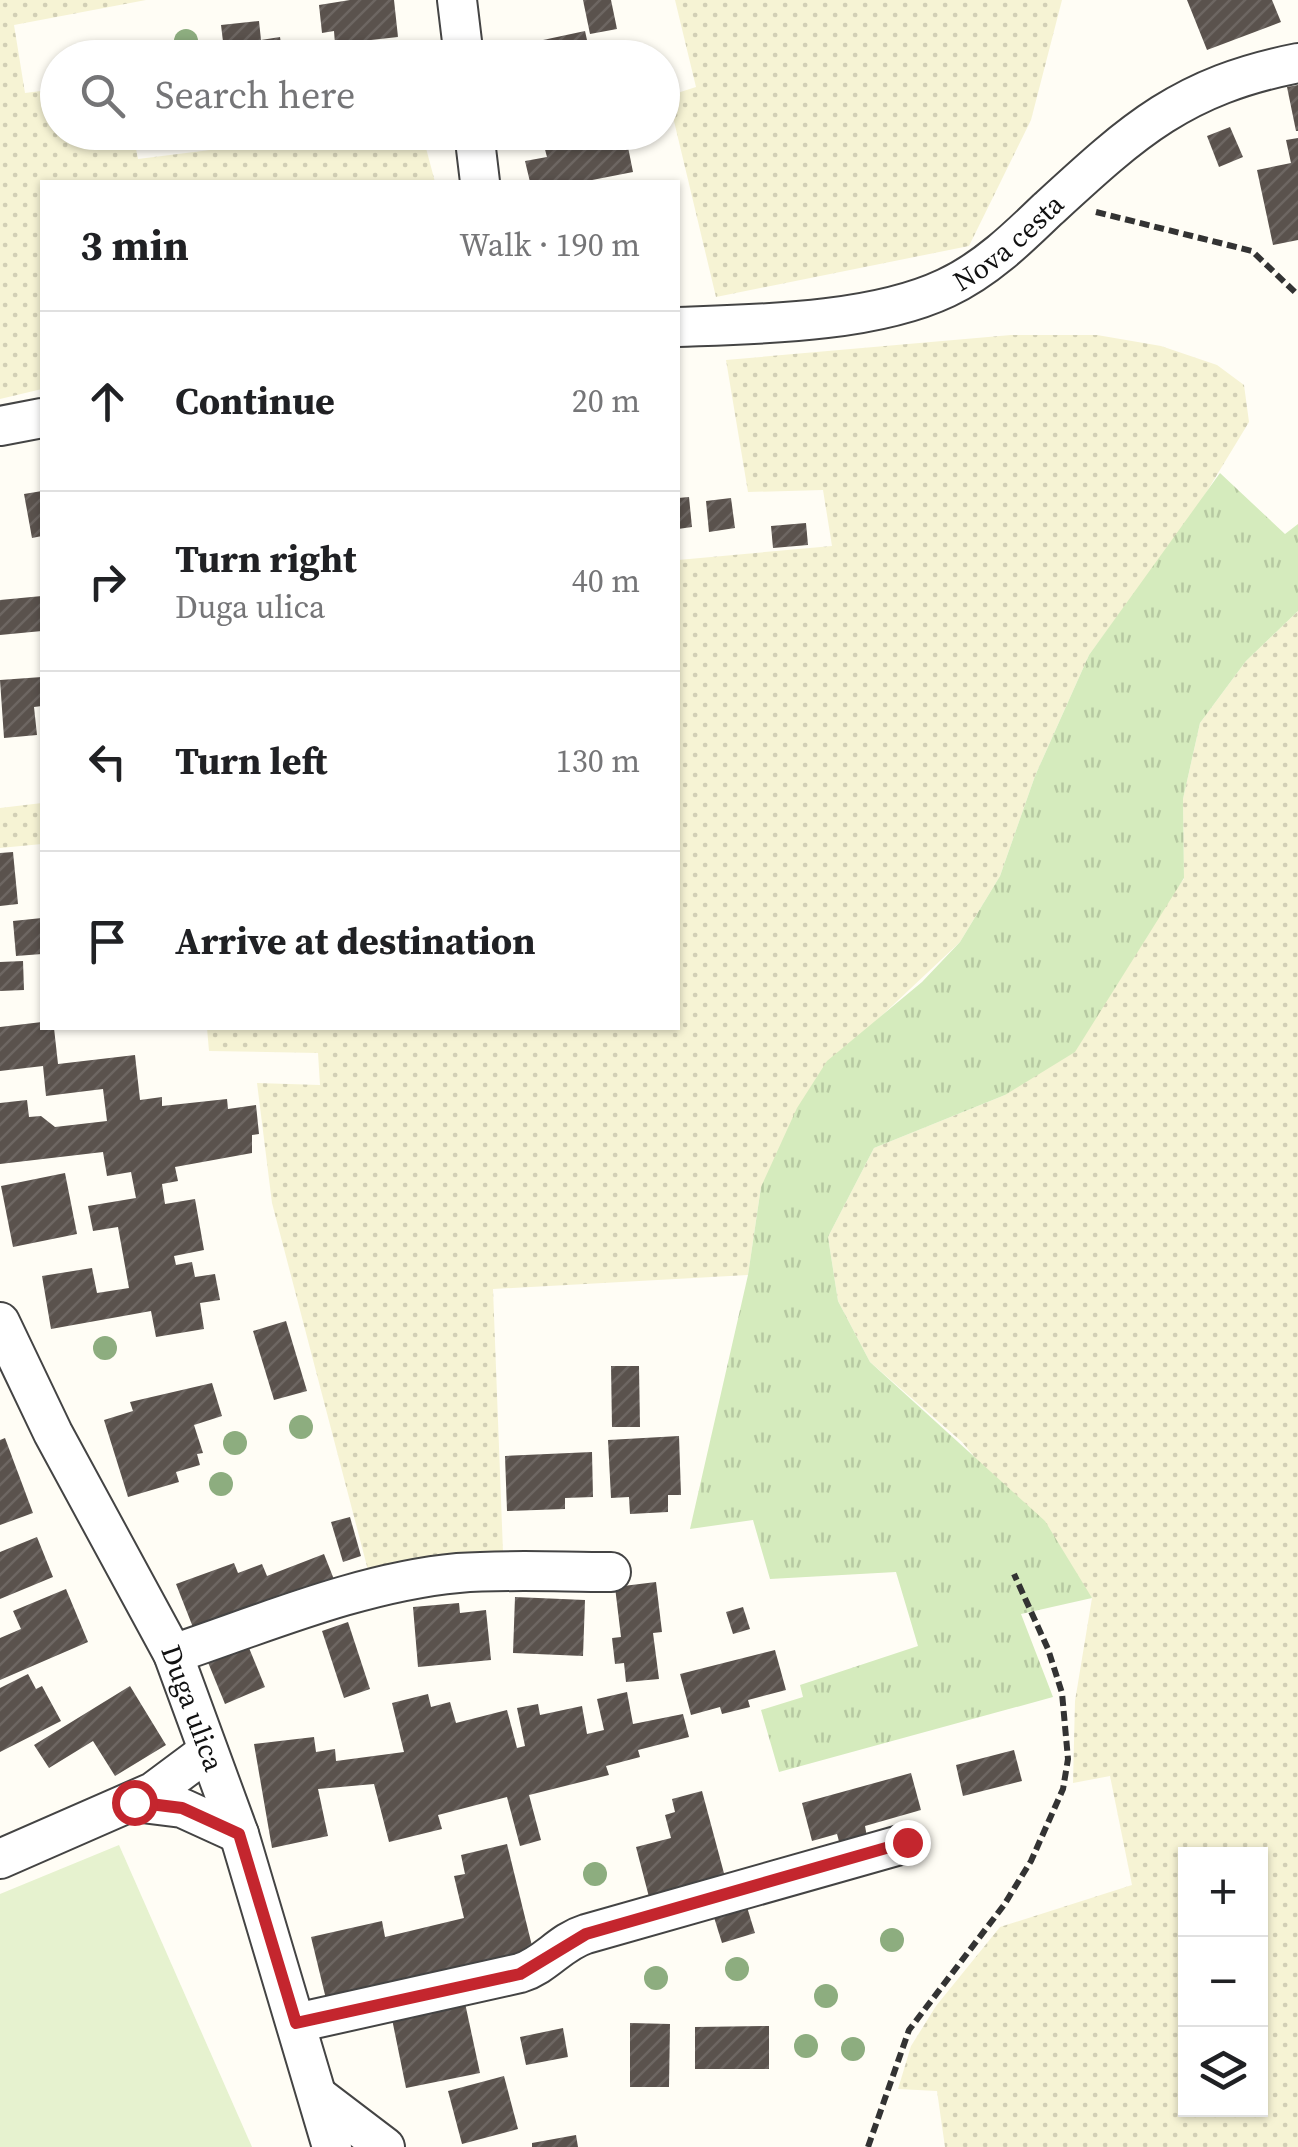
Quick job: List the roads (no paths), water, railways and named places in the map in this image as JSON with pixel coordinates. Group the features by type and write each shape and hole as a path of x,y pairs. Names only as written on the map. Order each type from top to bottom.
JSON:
{"street":[{"path":"457,0 462,40"},
{"name":"Nova cesta","path":"680,328 843,315 946,288 984,264 1130,135 1183,99 1240,74 1298,63"},
{"path":"476,150 480,180"},
{"path":"0,426 40,418"},
{"name":"Duga ulica","path":"0,1322 53,1433 173,1654 239,1834 332,2147"},
{"path":"173,1654 409,1580 459,1573 611,1572"},
{"path":"0,1859 134,1802 181,1775 208,1751"},
{"path":"134,1802 182,1808 239,1834"},
{"path":"296,2023 520,1974 586,1934 907,1842"},
{"path":"318,2096 384,2147"}]}
